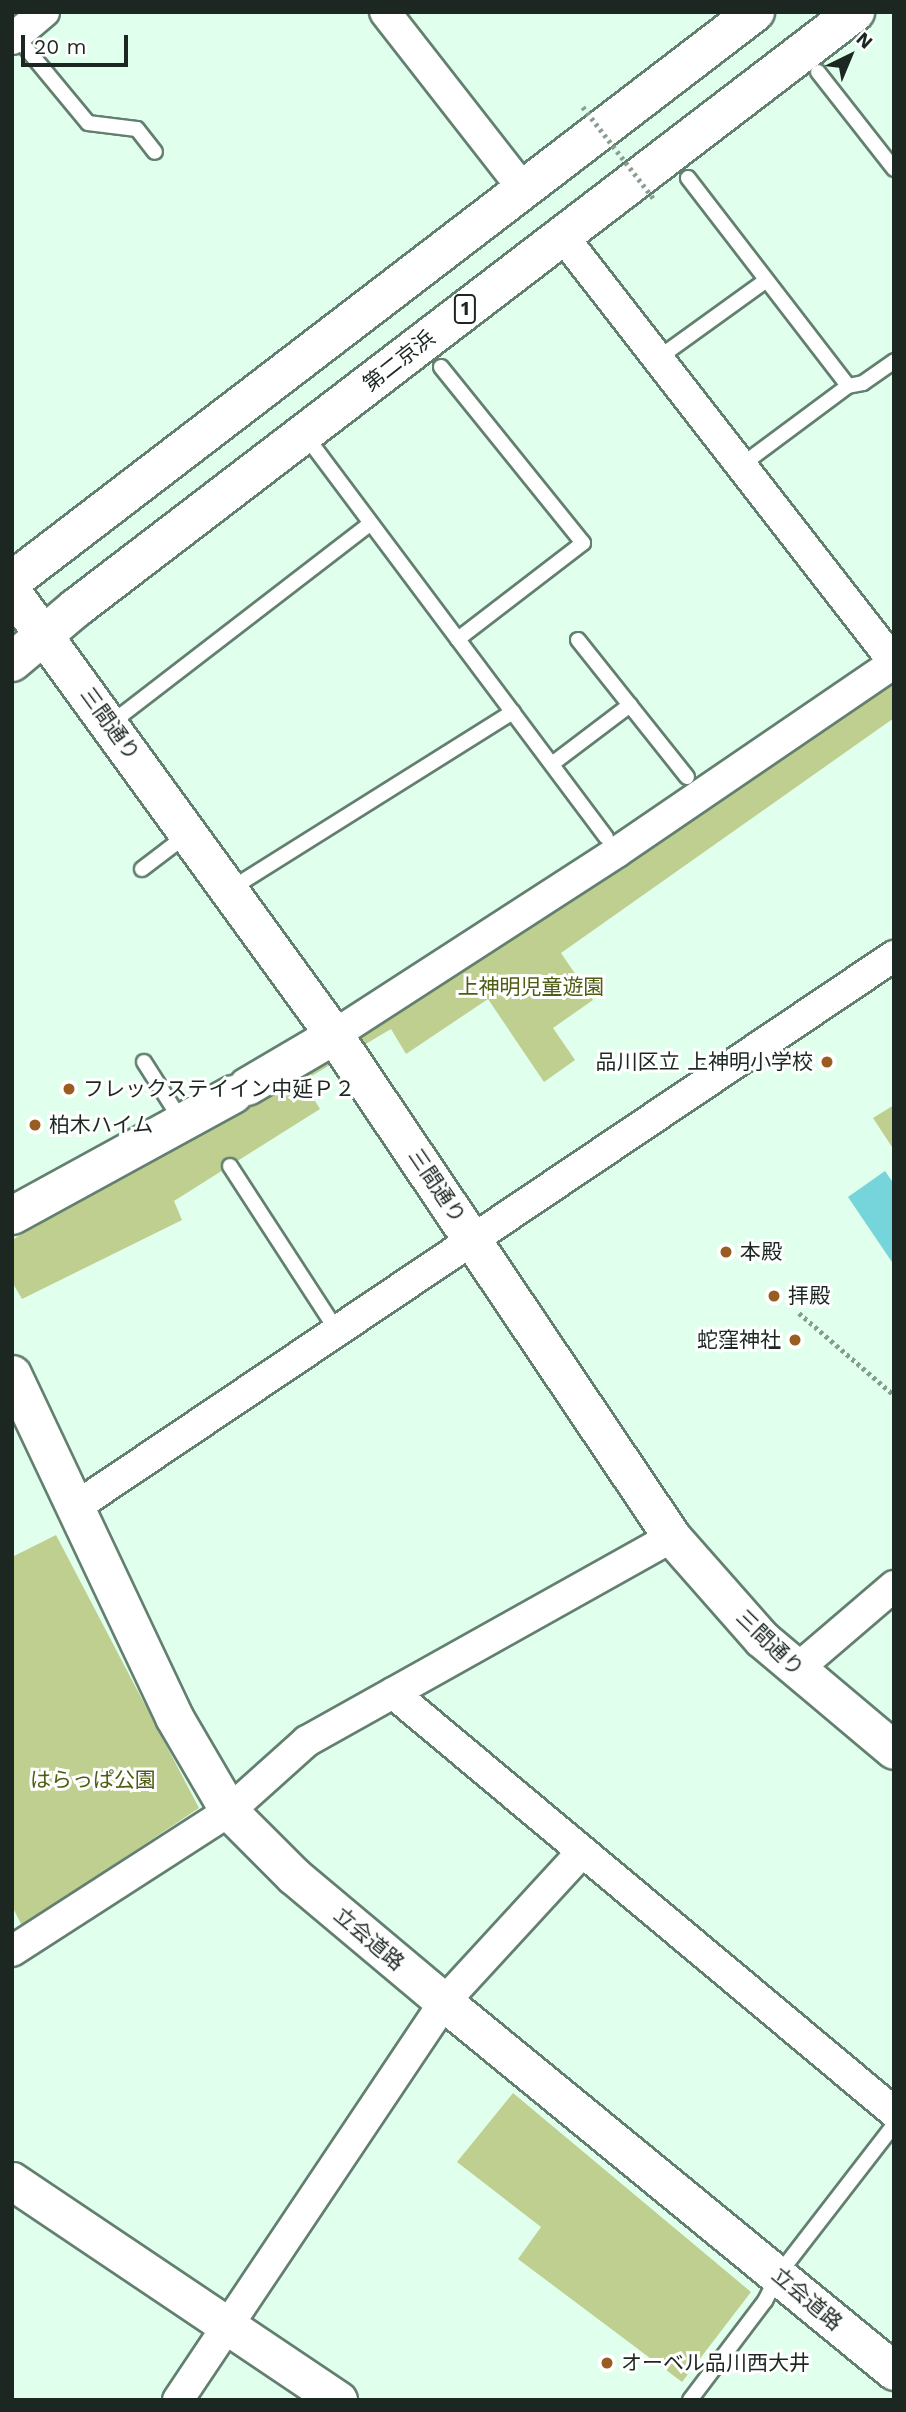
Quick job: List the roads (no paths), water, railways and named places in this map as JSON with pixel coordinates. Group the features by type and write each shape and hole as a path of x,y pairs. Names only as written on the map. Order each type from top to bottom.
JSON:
{"highway":[{"name":"第二京浜","path":"12,662 561,234 855,12"},
{"path":"12,581 524,190 743,16"}],"street":[{"path":"14,37 44,12"},
{"path":"385,12 524,190"},
{"path":"12,1215 240,1090 334,1035 617,852 894,663 739,467 561,234"},
{"name":"三間通り","path":"12,592 334,1035 673,1537 734,1609 796,1670 894,1750"},
{"path":"77,1506 894,956"},
{"name":"立会道路","path":"12,1374 77,1506 173,1717 229,1811 295,1876 444,2002 894,2371"},
{"path":"14,1946 229,1811 293,1751 673,1537"},
{"path":"796,1670 894,1586"},
{"path":"393,1693 894,2112"},
{"path":"178,2400 444,2002 582,1852"},
{"path":"12,2180 135,2255 228,2328 338,2400"}],"lane":[{"path":"14,37 88,123 137,129 155,152"},
{"path":"818,72 894,169"},
{"path":"688,178 848,386"},
{"path":"657,359 765,281"},
{"path":"739,467 848,386 863,383 894,361"},
{"path":"441,367 583,543 458,639"},
{"path":"304,434 606,837"},
{"path":"110,724 372,523"},
{"path":"578,640 687,777"},
{"path":"552,764 630,705"},
{"path":"229,890 513,712"},
{"path":"142,869 189,834"},
{"path":"144,1062 182,1122"},
{"path":"229,1166 338,1332"},
{"path":"690,2400 765,2301 778,2275 894,2125"}],"water":[{"path":"885,1171 894,1184 894,1265 848,1197"}],"place":[{"name":"品川区立 上神明小学校","path":"827,1062"},
{"name":"フレックステイイン中延Ｐ２","path":"69,1089"},
{"name":"柏木ハイム","path":"35,1125"},
{"name":"本殿","path":"726,1252"},
{"name":"拝殿","path":"774,1296"},
{"name":"蛇窪神社","path":"795,1340"},
{"name":"オーベル品川西大井","path":"607,2363"}],"park label":[{"name":"上神明児童遊園","path":"531,987"},
{"name":"はらっぱ公園","path":"93,1780"}]}
